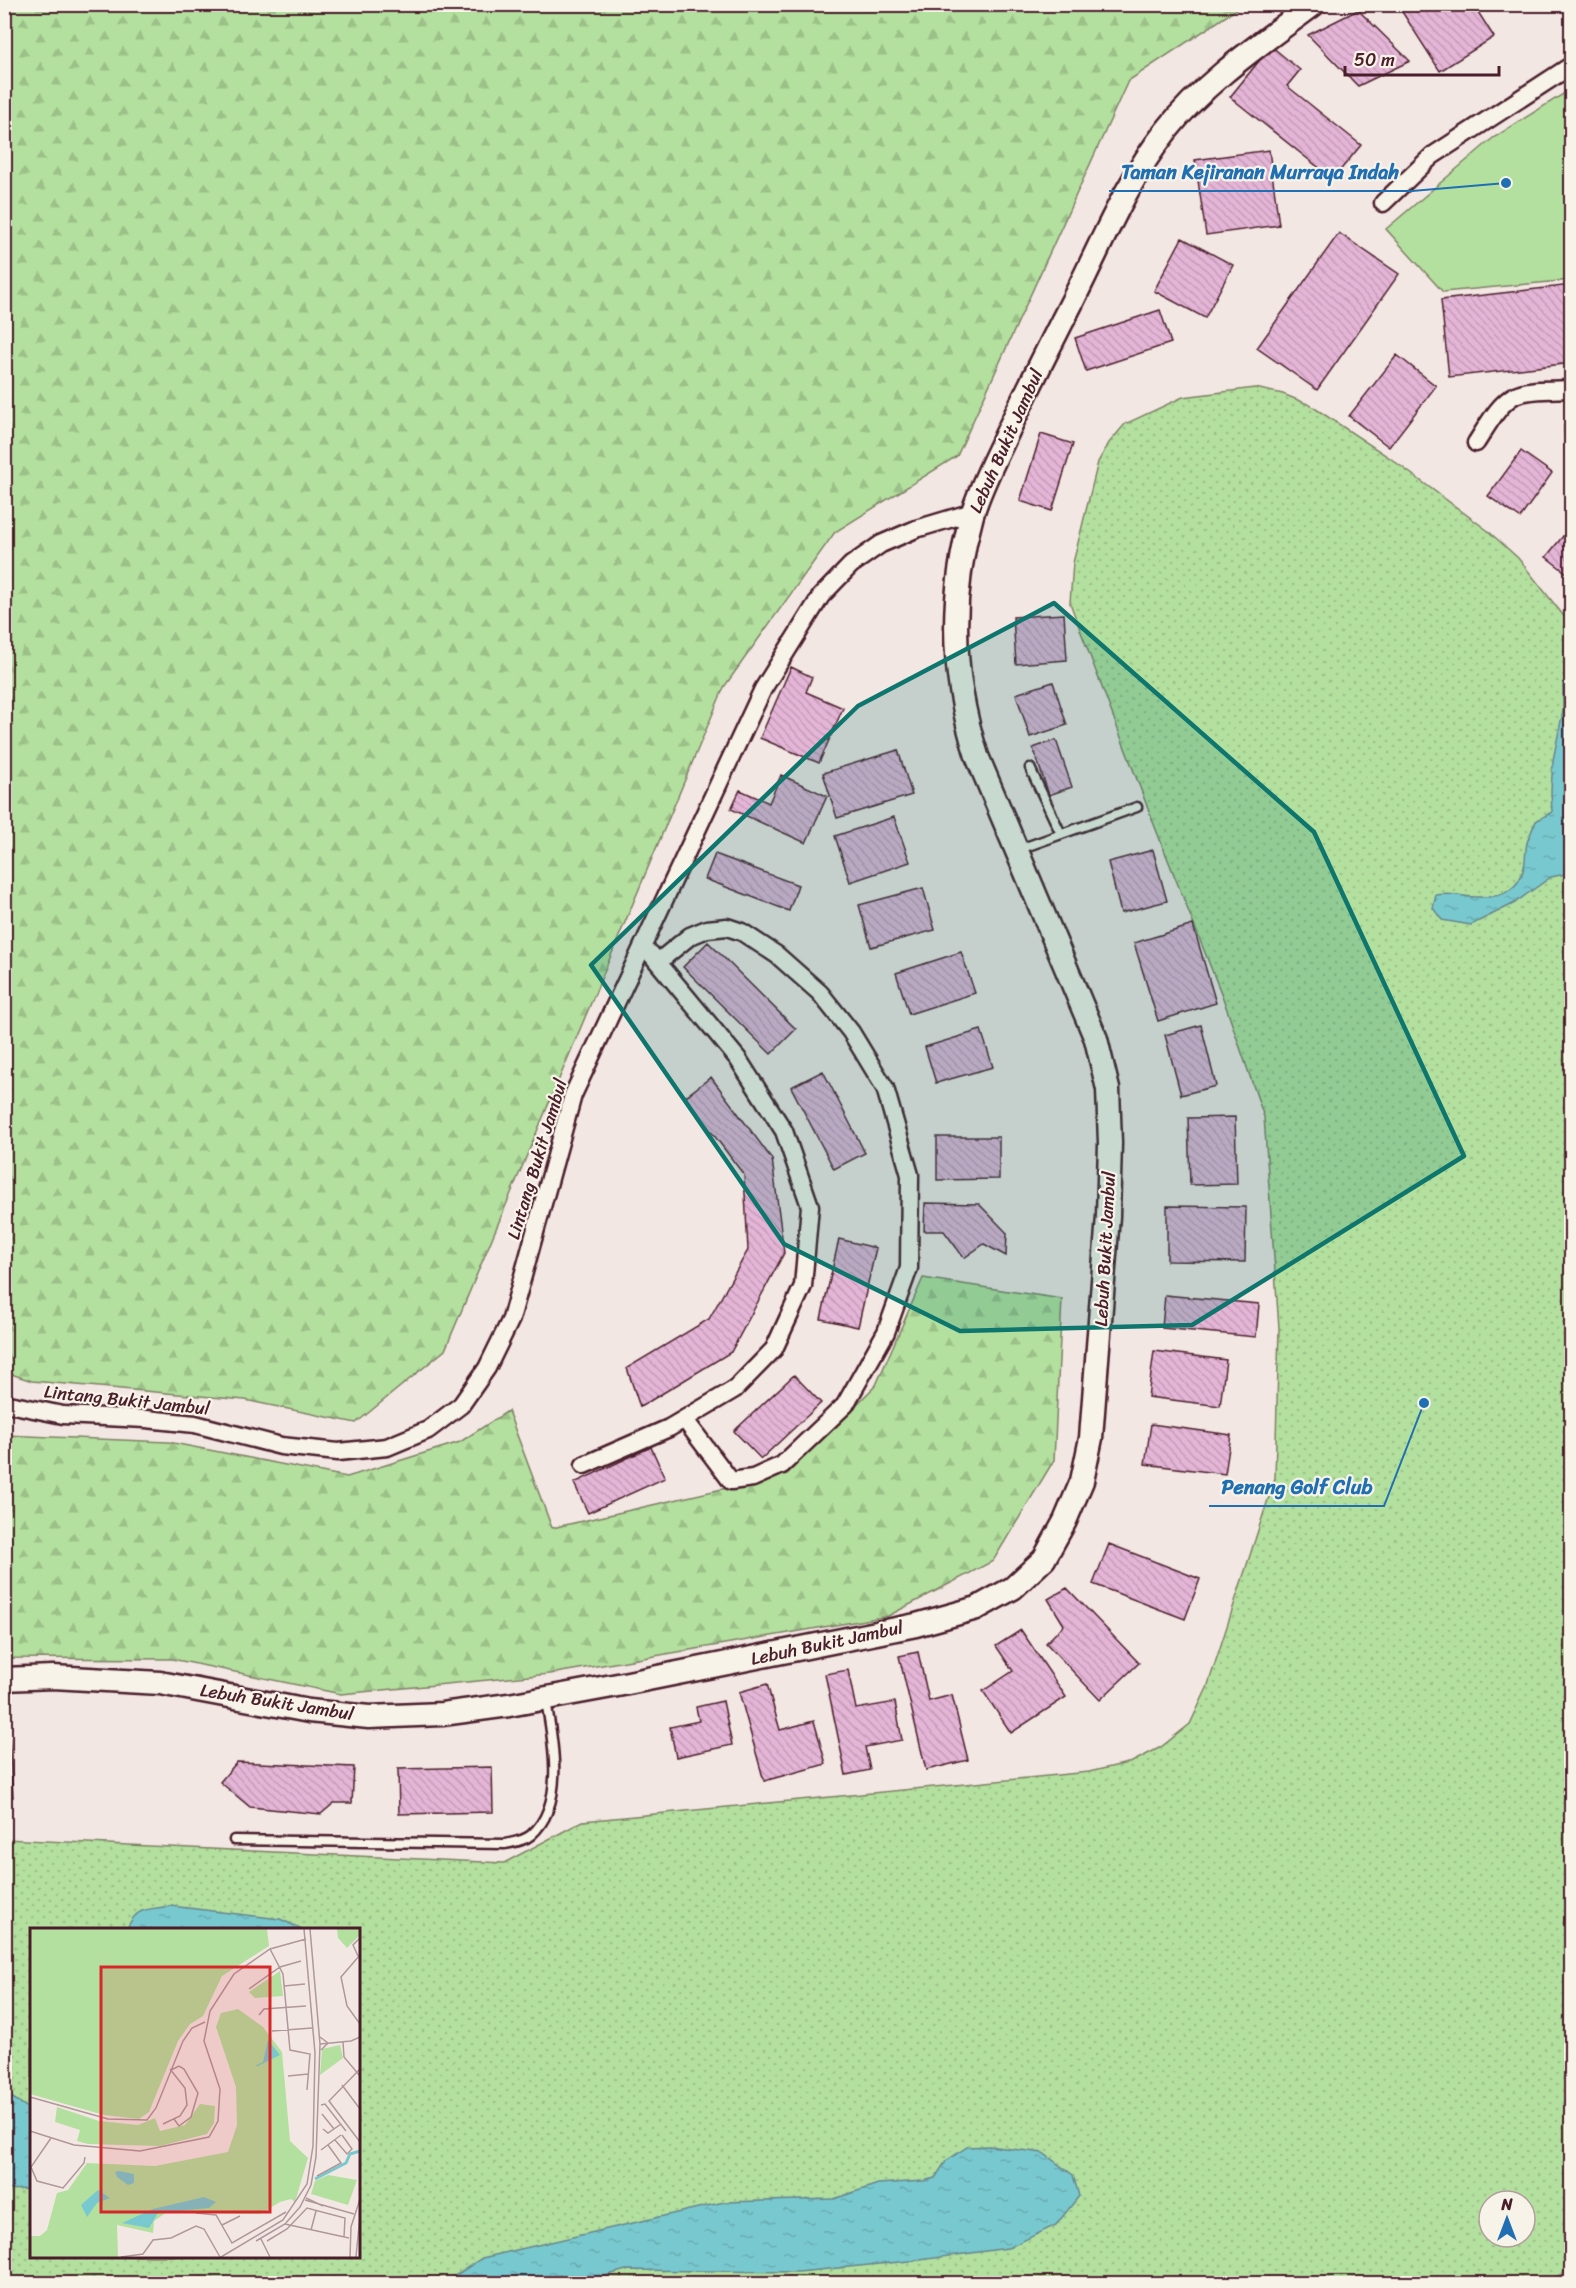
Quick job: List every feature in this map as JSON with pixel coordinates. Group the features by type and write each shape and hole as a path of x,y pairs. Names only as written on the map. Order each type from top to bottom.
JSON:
{"main road":[{"name":"Lebuh Bukit Jambul","path":"4,1679 53,1677 160,1683 309,1711 369,1717 442,1714 545,1699 916,1624 977,1608 1012,1588 1044,1559 1065,1521 1082,1481 1091,1438 1108,1215 1110,1143 1108,1089 1096,1040 977,756 965,720 955,642 955,601 962,555 972,512 1019,408 1133,182 1161,140 1200,94 1240,60 1314,4"}],"street":[{"path":"1383,203 1432,156 1572,65"},
{"path":"1476,443 1505,403 1515,395 1526,392 1572,389"},
{"name":"Lintang Bukit Jambul","path":"4,1403 63,1415 195,1424 281,1446 338,1452 387,1448 428,1430 461,1405 487,1368 511,1319 573,1095 763,689 821,596 851,565 881,544 972,512"},
{"path":"658,962 690,936 707,929 727,927 742,932 777,955 820,993 851,1032 885,1088 910,1175 909,1268 886,1332 845,1404 782,1465 753,1478 731,1481 685,1420"},
{"path":"584,1465 685,1420 735,1389 774,1349 803,1286 810,1206 784,1131 738,1059 643,945"}],"lane":[{"path":"1030,768 1061,834"},
{"path":"1016,850 1137,807"},
{"path":"234,1840 505,1844 520,1841 531,1835 543,1820 554,1790 551,1730 545,1699"}],"highlighted area":[{"path":"1054,603 1314,832 1464,1156 1192,1325 960,1331 784,1244 591,965 858,706"}],"green space":[{"path":"5,4 1243,5 1128,81 957,456 835,532 724,687 445,1350 356,1423 245,1400 32,1381 5,1372"},
{"path":"1571,89 1571,280 1443,292 1386,229 1493,138"},
{"path":"1255,388 1283,394 1310,405 1390,458 1487,530 1518,558 1571,625 1571,2269 1543,2284 5,2284 5,1839 504,1863 583,1821 1089,1772 1132,1762 1161,1747 1190,1724 1207,1688 1275,1478 1279,1328 1264,1117 1223,998 1070,603 1073,563 1098,462 1109,443 1125,424 1183,397"},
{"path":"923,1278 1062,1299 1054,1460 993,1561 888,1616 550,1674 341,1694 172,1659 5,1658 5,1435 168,1442 347,1477 460,1442 508,1411 552,1528 787,1474 876,1385"}],"water":[{"path":"1563,683 1572,688 1571,873 1551,877 1513,904 1471,925 1442,920 1433,908 1436,895 1494,896 1508,891 1522,875 1527,843 1536,821 1552,812 1553,760 1563,711"},
{"path":"171,1906 280,1919 300,1928 128,1928 134,1916 149,1909"},
{"path":"5,2093 30,2109 30,2189 5,2190"},
{"path":"989,2146 1043,2153 1073,2175 1079,2196 1056,2225 1008,2248 920,2260 798,2272 626,2270 579,2283 444,2283 482,2258 724,2202 834,2199 878,2184 935,2178 946,2161 967,2147"}],"building":[{"path":"1397,4 1473,4 1494,37 1440,71"},
{"path":"1358,10 1410,61 1358,86 1308,35"},
{"path":"1271,46 1300,70 1287,86 1361,145 1333,179 1230,97"},
{"path":"1269,150 1279,225 1206,235 1195,160"},
{"path":"1339,233 1399,274 1317,390 1257,348"},
{"path":"1182,238 1233,265 1205,318 1154,291"},
{"path":"1572,285 1572,363 1449,377 1441,300"},
{"path":"1160,310 1171,343 1086,371 1075,338"},
{"path":"1397,355 1436,386 1389,447 1349,416"},
{"path":"1564,426 1572,426 1572,468 1566,469"},
{"path":"1041,434 1073,444 1052,511 1020,501"},
{"path":"1521,451 1552,473 1520,518 1488,496"},
{"path":"1572,525 1572,577 1546,557"},
{"path":"1064,614 1067,660 1016,664 1013,617"},
{"path":"791,667 812,677 806,692 843,708 819,763 760,738"},
{"path":"1053,682 1067,725 1030,737 1016,694"},
{"path":"1056,740 1072,787 1049,795 1033,748"},
{"path":"898,750 912,795 837,818 823,773"},
{"path":"781,775 827,796 806,843 731,809 740,790 769,803"},
{"path":"894,817 910,862 850,882 835,836"},
{"path":"1153,850 1167,901 1121,913 1108,862"},
{"path":"715,854 798,885 789,911 705,879"},
{"path":"923,888 935,930 871,947 859,905"},
{"path":"1193,925 1216,1003 1158,1021 1134,943"},
{"path":"708,942 796,1029 771,1054 683,967"},
{"path":"961,952 975,993 909,1014 896,973"},
{"path":"1201,1025 1216,1086 1181,1095 1165,1035"},
{"path":"981,1030 993,1067 936,1083 925,1047"},
{"path":"823,1071 865,1153 834,1169 791,1087"},
{"path":"711,1077 772,1159 784,1253 731,1352 640,1407 627,1368 709,1319 748,1250 744,1175 685,1097"},
{"path":"1235,1117 1237,1184 1190,1185 1188,1118"},
{"path":"937,1137 999,1137 999,1179 937,1180"},
{"path":"925,1203 979,1204 1007,1233 1006,1256 984,1244 964,1258 944,1231 924,1231"},
{"path":"1167,1206 1246,1207 1245,1262 1167,1261"},
{"path":"839,1239 876,1248 858,1327 821,1319"},
{"path":"1165,1295 1259,1304 1256,1337 1162,1328"},
{"path":"1154,1351 1226,1360 1220,1406 1148,1397"},
{"path":"794,1375 821,1403 761,1459 734,1431"},
{"path":"1151,1424 1231,1435 1225,1474 1145,1464"},
{"path":"651,1447 665,1478 588,1513 574,1483"},
{"path":"1109,1544 1200,1579 1185,1619 1093,1584"},
{"path":"1067,1588 1139,1663 1100,1700 1046,1643 1064,1625 1048,1599"},
{"path":"1021,1630 1066,1697 1011,1733 983,1691 1013,1671 996,1646"},
{"path":"918,1652 929,1701 952,1695 968,1760 926,1770 899,1656"},
{"path":"848,1670 856,1709 895,1702 902,1740 865,1747 870,1770 846,1775 825,1674"},
{"path":"767,1684 780,1730 814,1721 826,1764 764,1781 739,1692"},
{"path":"723,1701 732,1745 676,1757 670,1727 699,1721 696,1707"},
{"path":"4,1738 9,1738 13,1797 4,1797"},
{"path":"237,1762 354,1767 352,1803 334,1803 321,1814 250,1807 220,1782"},
{"path":"492,1767 493,1812 399,1814 398,1769"}],"place":[{"name":"Taman Kejiranan Murraya Indah","path":"1506,183"},
{"name":"Penang Golf Club","path":"1424,1403"}]}
